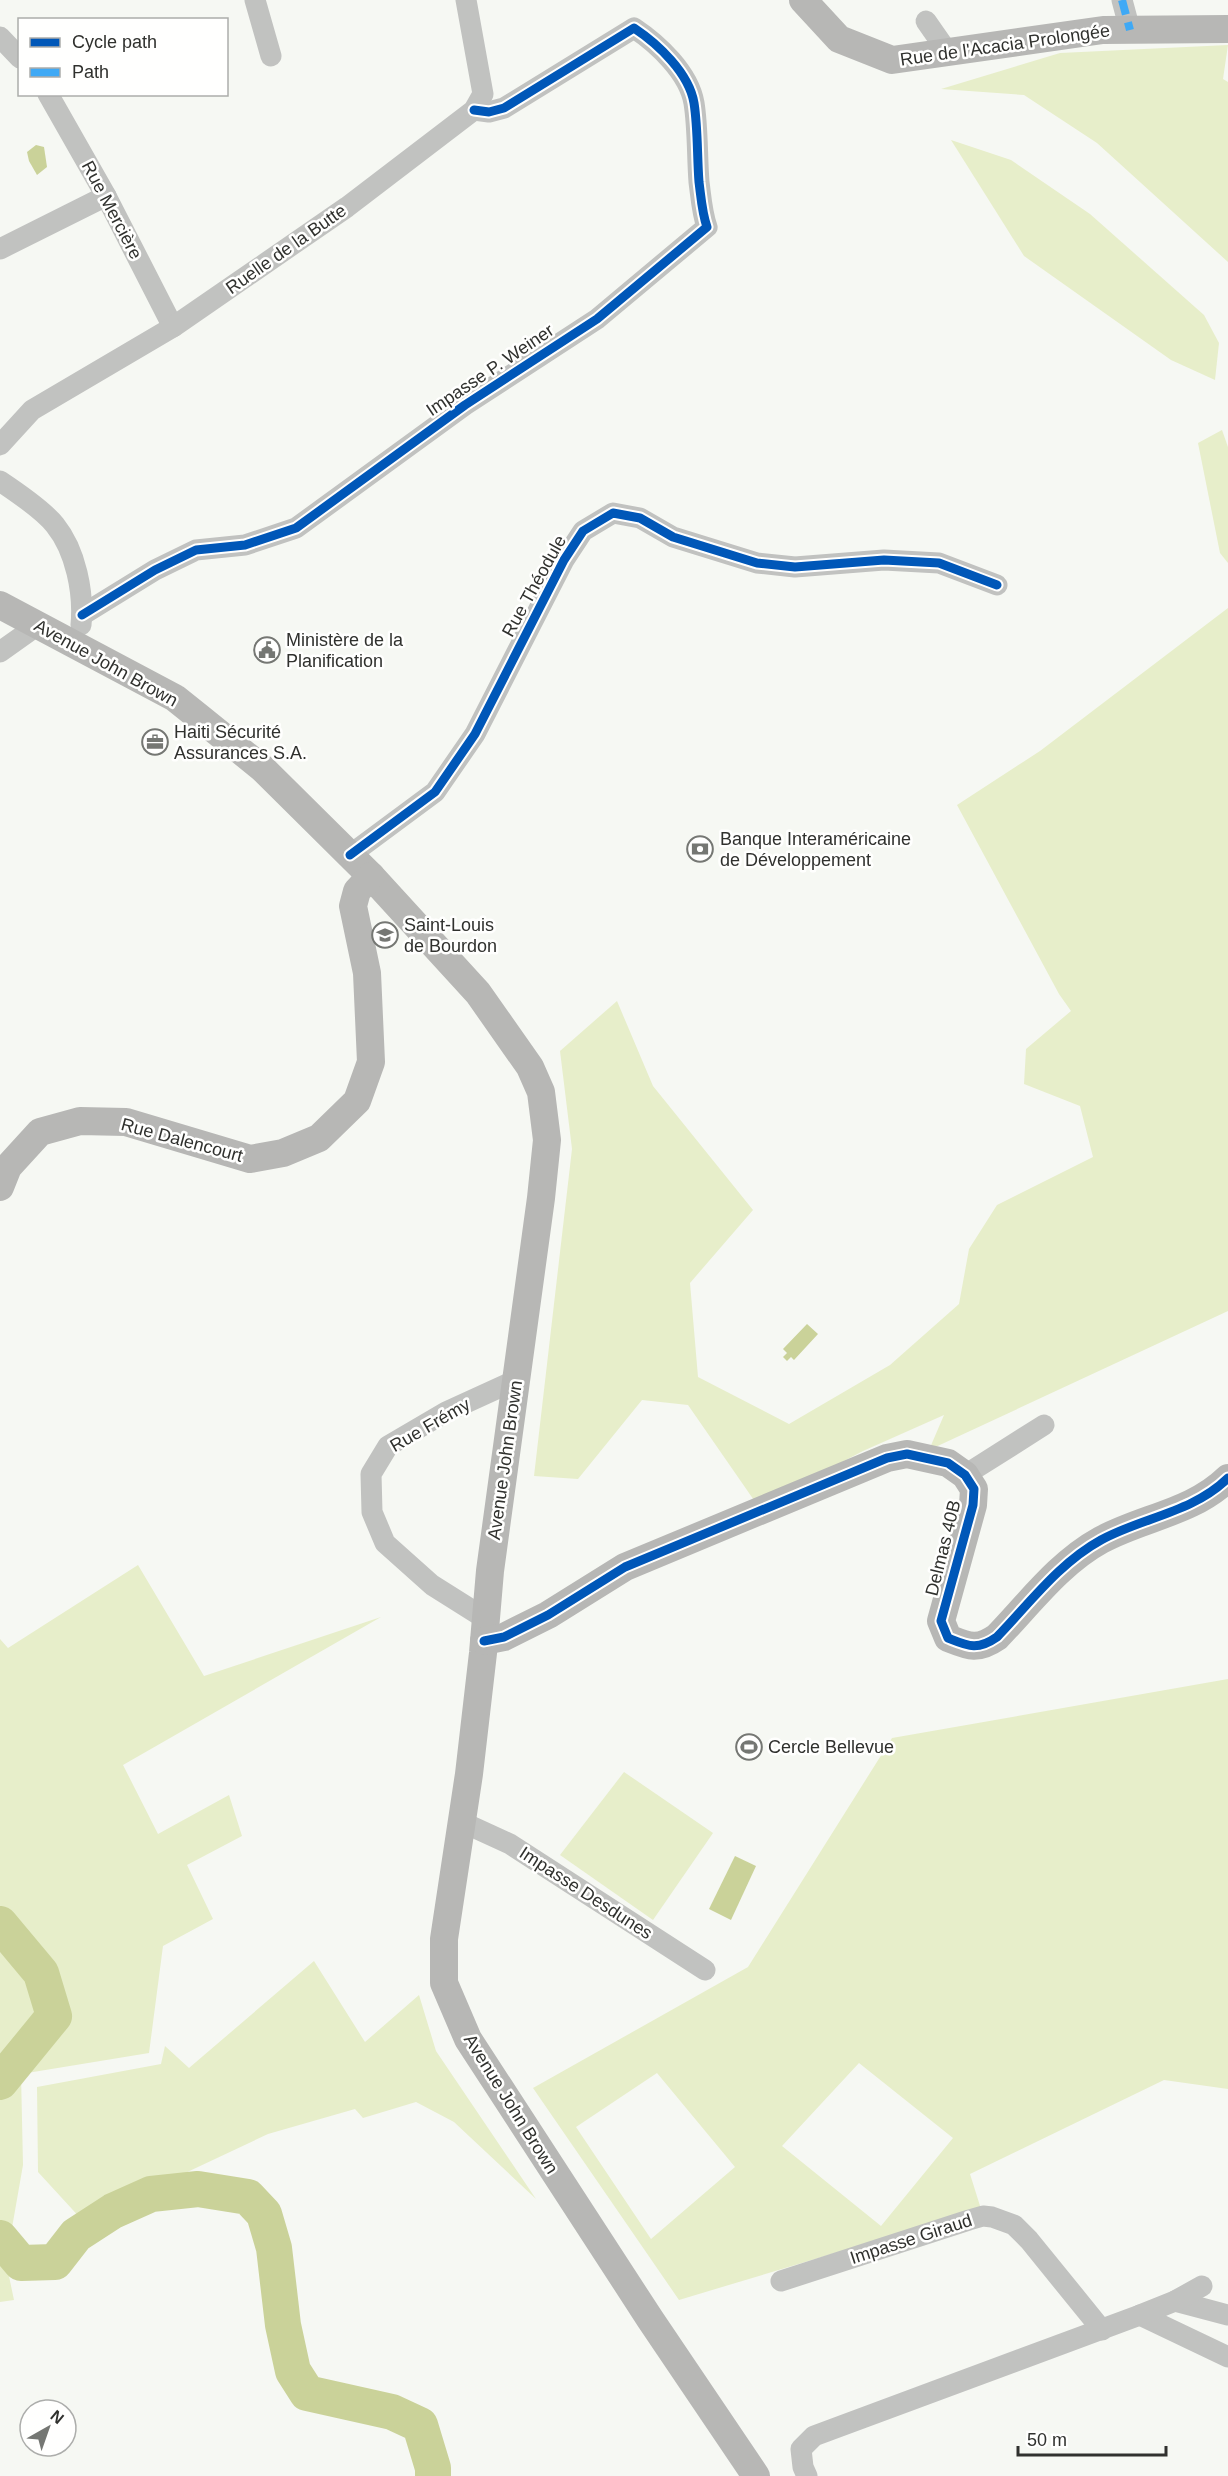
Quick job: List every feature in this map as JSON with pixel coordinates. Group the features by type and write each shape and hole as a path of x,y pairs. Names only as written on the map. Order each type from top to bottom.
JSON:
{"main road":[{"name":"Rue de l'Acacia Prolongée","path":"804,0 839,39 892,60 950,54 1103,30 1228,29"},
{"name":"Avenue John Brown","path":"0,605 175,698 262,768 371,876 478,993 524,1058 541,1092 547,1140 490,1571 462,1822 444,1939 444,1983 468,2039 650,2319 756,2476"},
{"name":"Rue Dalencourt","path":"0,1187 8,1167 40,1132 80,1121 126,1122 250,1159 283,1153 319,1138 357,1101 371,1062 367,973 353,906 357,891 371,876"},
{"path":"485,1630 504,1637 548,1615 625,1567 887,1458 907,1454 934,1458 948,1462 965,1475"},
{"name":"Delmas 40B","path":"965,1475 974,1489 973,1505 941,1621 948,1638 969,1646 985,1645 997,1637 1063,1567 1085,1550 1102,1539 1193,1504 1228,1478"}],"street":[{"path":"255,0 271,56"},
{"path":"466,0 483,94 474,110"},
{"path":"1122,0 1130,30"},
{"path":"926,21 950,54"},
{"name":"Impasse P. Weiner","path":"82,615 155,570 196,549 245,545 296,528 465,405 597,319 707,227 700,193 694,101 687,84 674,66 651,40 634,28 504,108 489,112 474,110"},
{"path":"0,37 18,56"},
{"name":"Rue Mercière","path":"49,96 106,196 173,327"},
{"name":"Ruelle de la Butte","path":"0,445 32,411 173,327 347,207 474,110"},
{"path":"0,249 106,196"},
{"path":"0,481 54,524 66,545 81,586 82,615 77,646"},
{"name":"Rue Théodule","path":"350,855 435,792 475,734 564,560 584,531 613,513 640,518 673,537 757,563 795,567 884,560 939,563 997,585"},
{"path":"0,652 38,625"},
{"name":"Rue Frémy","path":"485,1630 385,1543 372,1512 371,1474 388,1446 446,1412 516,1380"},
{"path":"965,1475 1044,1425"},
{"name":"Impasse Desdunes","path":"462,1822 510,1844 705,1970"},
{"name":"Impasse Giraud","path":"781,2281 969,2220 983,2216 992,2217 1014,2225 1029,2240 1102,2330"},
{"path":"807,2476 803,2467 801,2449 814,2436 1102,2330 1175,2301 1202,2286"},
{"path":"1175,2301 1228,2315"},
{"path":"1140,2315 1228,2357"}],"shaded area":[{"path":"1228,45 1223,79 1228,82 1228,262 1097,143 1024,95 941,89 1060,53"},
{"path":"951,140 1011,160 1090,214 1204,315 1219,343 1215,380 1171,360 1024,256"},
{"path":"36,145 44,147 47,167 37,175 27,152"},
{"path":"1222,430 1228,447 1228,563 1220,553 1198,443"},
{"path":"1228,608 1228,1311 929,1450 944,1415 863,1451 758,1506 688,1405 642,1400 578,1479 534,1476 572,1149 560,1051 617,1001 653,1086 753,1210 690,1283 698,1377 789,1424 890,1365 959,1304 969,1249 997,1205 1093,1157 1080,1106 1024,1084 1026,1049 1071,1011 1059,994 957,805 1040,751"},
{"path":"807,1324 818,1334 794,1360 791,1357 787,1361 783,1357 787,1353 783,1349"},
{"path":"138,1565 204,1676 381,1617 123,1765 158,1834 229,1795 242,1836 187,1865 213,1919 163,1946 149,2053 21,2074 23,2165 6,2262 14,2300 0,2302 0,1639 8,1648"},
{"path":"1228,1679 1228,2089 1164,2080 970,2174 981,2209 679,2300 533,2088 748,1967 892,1738","holes":["859,2063 953,2138 881,2226 782,2146","657,2073 735,2167 651,2239 576,2127"]},
{"path":"624,1772 713,1833 653,1920 560,1855"},
{"path":"735,1856 756,1866 731,1920 709,1909"},
{"path":"314,1961 365,2042 419,1995 436,2051 536,2199 454,2122 416,2102 363,2118 355,2109 268,2134 83,2221 38,2172 37,2087 161,2064 165,2046 189,2068"}],"waterway":[{"path":"0,1924 41,1973 54,2016 0,2082"},
{"path":"0,2238 21,2263 55,2262 76,2235 113,2211 151,2194 198,2189 248,2197 264,2214 274,2248 283,2325 293,2371 307,2393 392,2412 420,2425 433,2468 433,2476"}],"marked path":[{"path":"1122,0 1130,30"}],"cycle path":[{"path":"82,615 155,570 196,550 245,545 296,528 465,405 597,319 707,227 699,182 696,122 691,92 671,60 653,42 634,28 504,108 489,112 474,110"},
{"path":"350,855 435,792 475,734 564,560 583,531 613,513 640,518 673,537 757,563 795,567 884,560 939,563 997,585"},
{"path":"484,1641 504,1637 548,1615 625,1567 887,1458 907,1454 948,1463 965,1475 974,1489 973,1505 941,1621 948,1638 967,1645 978,1646 997,1637 1058,1572 1086,1549 1117,1532 1183,1507 1214,1490 1228,1478"}],"place":[{"name":"Ministère de la Planification","path":"267,650"},
{"name":"Haiti Sécurité Assurances S.A.","path":"155,742"},
{"name":"Banque Interaméricaine de Développement","path":"700,849"},
{"name":"Saint-Louis de Bourdon","path":"385,935"},
{"name":"Cercle Bellevue","path":"749,1747"}]}
